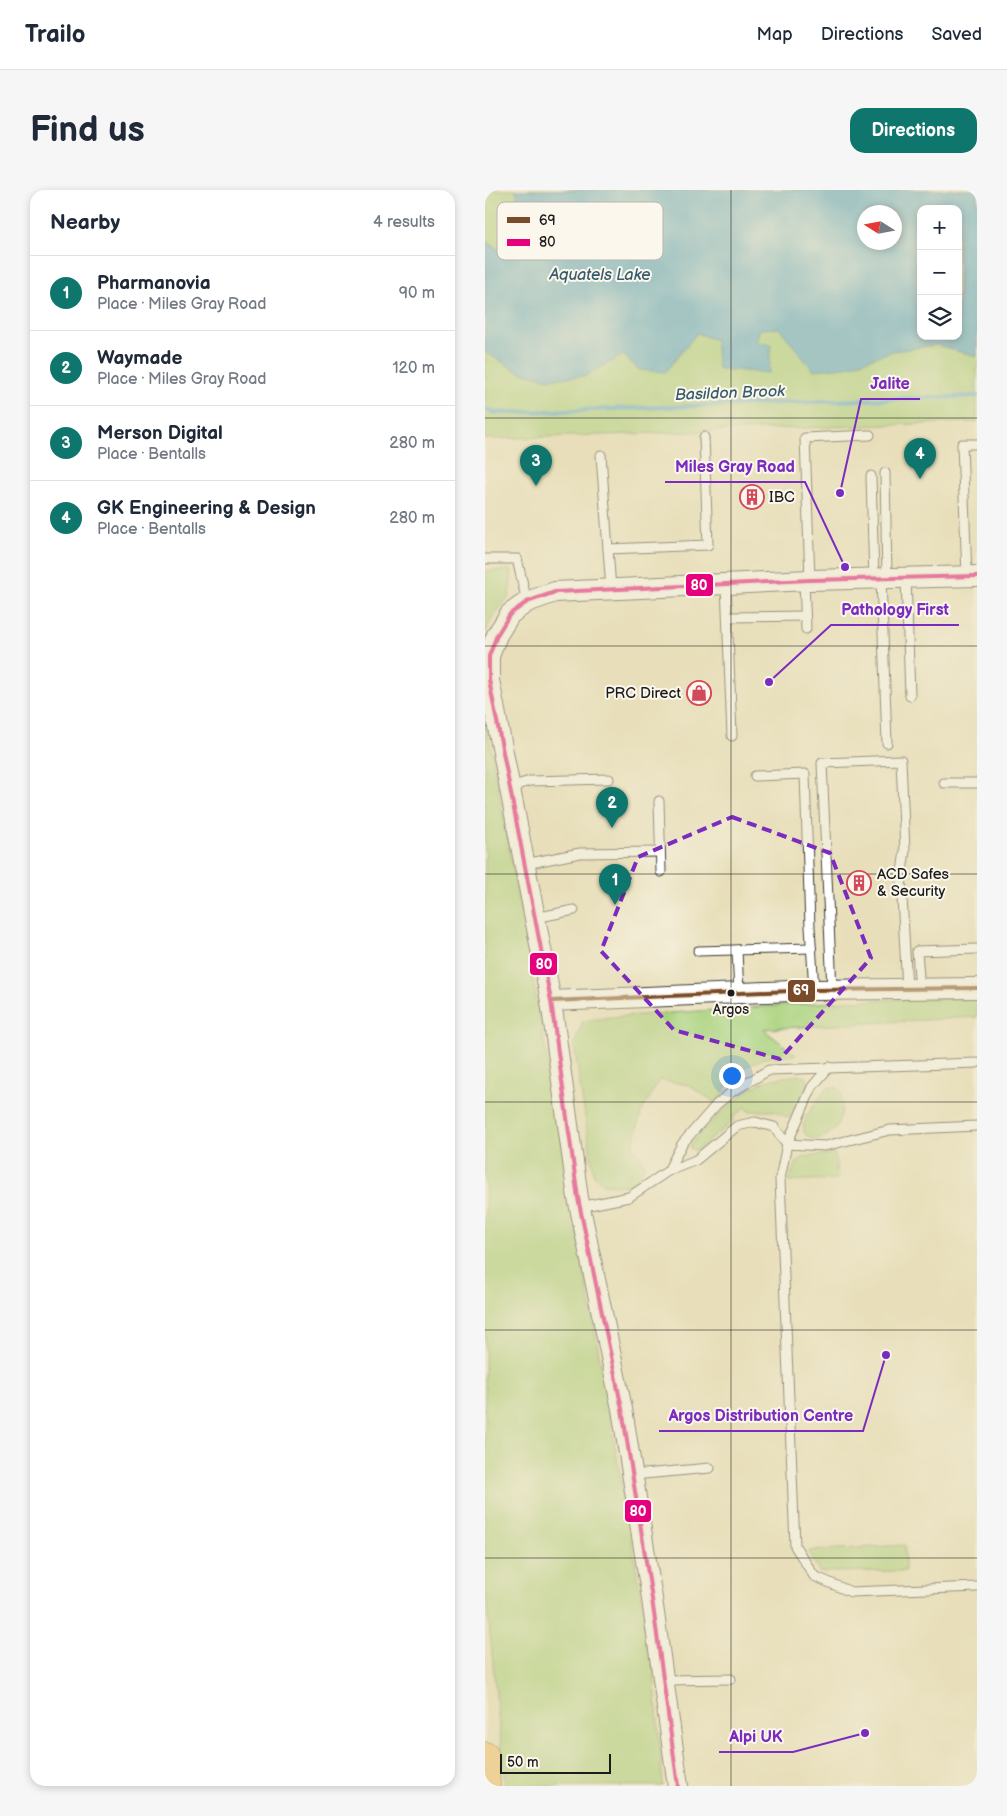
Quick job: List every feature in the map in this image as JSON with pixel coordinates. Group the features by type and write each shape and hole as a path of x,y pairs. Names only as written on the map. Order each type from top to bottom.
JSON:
{"highway":[{"path":"485,1756 486,1786"}],"street":[{"path":"678,1786 622,1408 580,1207 551,1000 489,680 489,656 497,635 510,614 527,602 555,592 807,580 972,576"},
{"path":"551,1000 823,990 977,988"}],"lane":[{"path":"806,629 805,438 869,435"},
{"path":"608,549 708,545 704,437"},
{"path":"972,576 962,444 977,444"},
{"path":"601,455 611,589"},
{"path":"885,473 887,742"},
{"path":"871,476 887,578 910,696"},
{"path":"485,559 517,559 527,602"},
{"path":"726,584 732,736"},
{"path":"727,617 805,616"},
{"path":"823,990 822,764 901,760 905,851 901,878 913,990"},
{"path":"755,776 805,774 811,948 823,990"},
{"path":"510,787 530,781 609,779"},
{"path":"944,783 977,783"},
{"path":"659,801 661,872"},
{"path":"525,864 581,853 661,852"},
{"path":"535,918 574,910"},
{"path":"698,952 811,948"},
{"path":"913,990 917,950 977,949"},
{"path":"737,950 739,994"},
{"path":"668,1171 682,1144 717,1104 733,1091 769,1070 977,1063"},
{"path":"829,1067 812,1087 787,1144 781,1179 795,1546 814,1576 851,1592 977,1587"},
{"path":"580,1207 629,1197 668,1171 696,1160 737,1126 755,1122 774,1127 787,1144 825,1146 890,1130 977,1126"},
{"path":"632,1475 710,1468"},
{"path":"663,1680 731,1679"}],"highlighted area":[{"path":"732,817 830,853 871,958 780,1059 674,1030 601,951 638,857"}],"green space":[{"name":"Aquatels Lake","path":"485,190 977,190 977,422 485,439"},
{"path":"512,570 509,597 491,619 485,634 485,571"},
{"path":"485,715 558,1119 654,1671 663,1786 505,1786 485,1582"},
{"path":"977,997 977,1017 763,1029 796,1055 764,1058 733,1073 717,1104 689,1085 659,1080 641,1113 633,1145 645,1165 632,1186 604,1184 594,1175 574,1045 583,1021 611,1017 848,1001"},
{"path":"798,1075 806,1077 808,1083 789,1118 775,1111 748,1111 746,1107 732,1118 733,1121 696,1151 690,1148 711,1122 733,1102 754,1087 770,1080"},
{"path":"835,1087 840,1090 842,1108 839,1121 833,1131 825,1137 816,1139 809,1137 804,1132 804,1124 808,1115 827,1088"},
{"path":"835,1154 837,1179 788,1181 794,1167 800,1160 808,1156"},
{"path":"905,1545 905,1571 819,1572 809,1551"}],"water":[{"name":"Aquatels Lake","path":"516,190 977,190 977,357 937,345 893,351 846,367 813,370 779,328 760,329 756,341 771,345 769,373 718,369 715,340 697,333 665,372 639,370 623,355 585,376 549,379 519,372 485,352 485,241 497,248 497,260 663,260 663,202 518,202"}],"waterway":[{"name":"Basildon Brook","path":"485,409 497,413 977,396"}],"transit line":[{"name":"80","path":"678,1786 652,1599 622,1409 578,1198 551,1001 489,680 489,656 497,635 510,614 527,602 555,592 810,580 977,576"},
{"name":"69","path":"551,1001 814,990 977,988"}],"place":[{"name":"GK Engineering & Design","path":"920,479"},
{"name":"Merson Digital","path":"536,486"},
{"name":"Jalite","path":"840,493"},
{"name":"IBC","path":"752,497"},
{"name":"Miles Gray Road","path":"845,567"},
{"name":"Pathology First","path":"769,682"},
{"name":"PRC Direct","path":"699,693"},
{"name":"Waymade","path":"612,828"},
{"name":"ACD Safes & Security","path":"859,883"},
{"name":"Pharmanovia","path":"615,905"},
{"name":"Argos","path":"731,993"},
{"name":"Argos Distribution Centre","path":"886,1355"},
{"name":"Alpi UK","path":"865,1733"}]}
